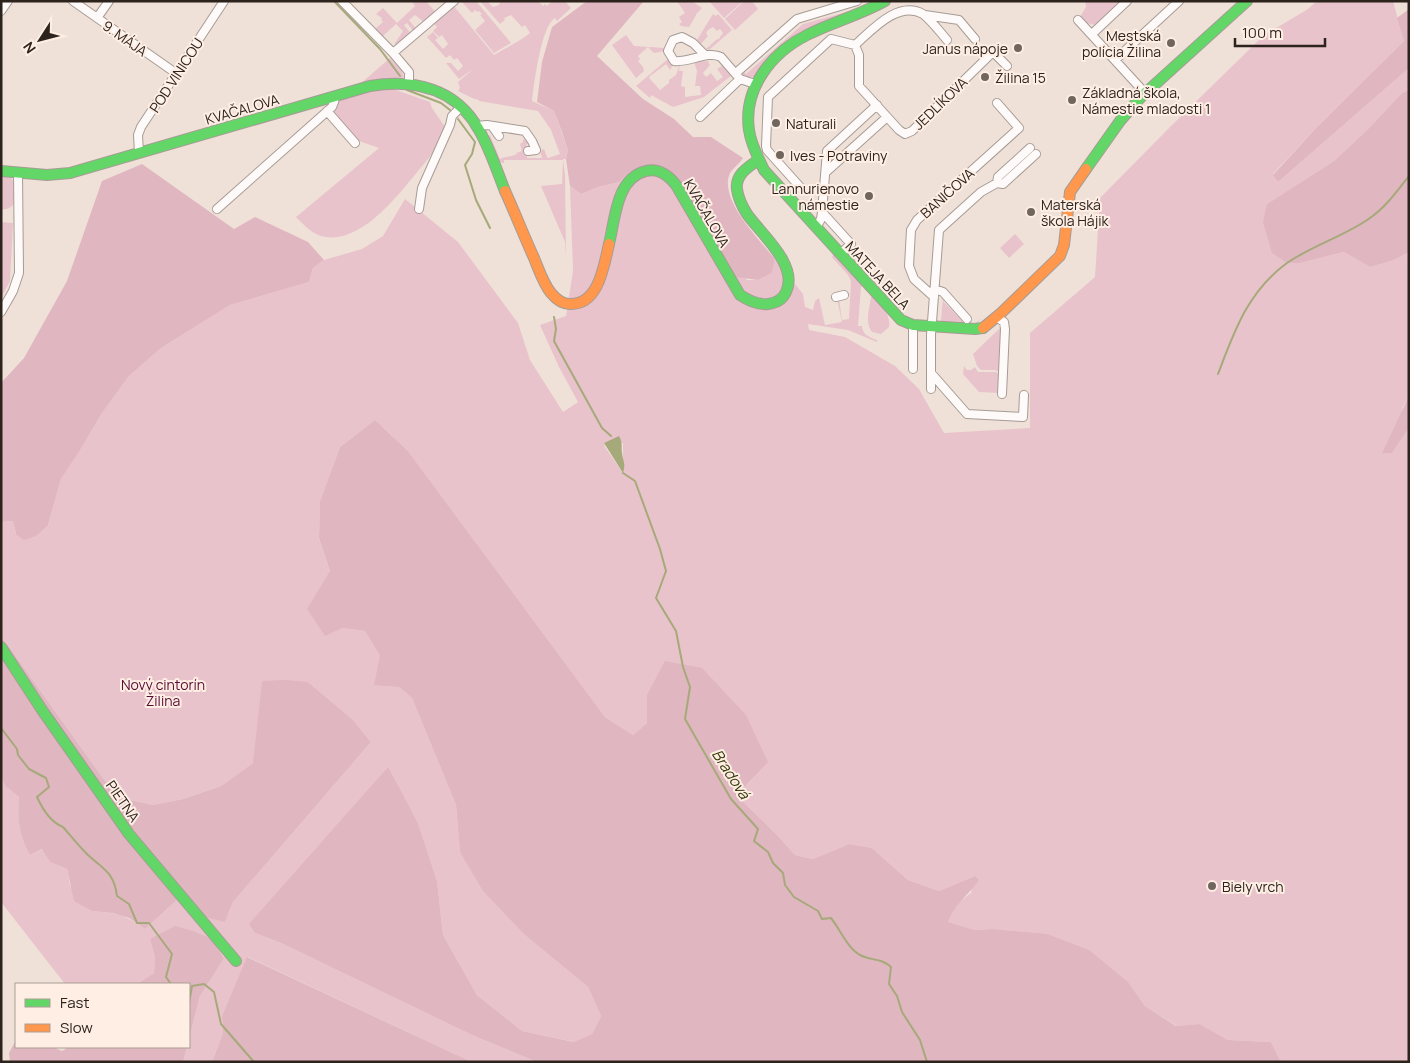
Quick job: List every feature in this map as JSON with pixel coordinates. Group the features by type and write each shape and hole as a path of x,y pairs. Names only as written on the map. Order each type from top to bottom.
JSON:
{"street":[{"path":"1,11 8,1"},
{"name":"9. MÁJA","path":"73,1 177,74"},
{"path":"97,18 108,1"},
{"name":"POD VINICOU","path":"139,153 139,131 224,1"},
{"path":"342,1 409,72 409,84"},
{"path":"393,53 454,1"},
{"path":"700,116 797,19 858,1"},
{"name":"MATEJA BELA","path":"885,1 869,11 805,37 776,56 763,72 754,88 749,108 748,128 752,147 764,170 895,316 912,325 983,328 1060,256 1064,245 1070,192 1120,121 1145,93 1247,1"},
{"path":"1092,34 1127,1"},
{"path":"1115,60 1179,1"},
{"path":"830,39 855,45 894,12 912,10 924,15 959,20 975,39"},
{"path":"924,15 947,40"},
{"path":"1078,20 1145,93"},
{"path":"825,28 830,39"},
{"path":"705,55 693,43 682,37 673,40 668,51 674,61 682,62 705,55 717,54 738,76 768,97"},
{"path":"801,188 768,153 766,146 768,97 771,92 830,39"},
{"name":"JEDLÍKOVA","path":"855,45 859,55 858,84 905,134 917,126 993,52 1007,66"},
{"name":"KVAČALOVA","path":"1,171 61,174 380,84 424,86 450,97 461,107 476,126 492,158 546,286 556,299 569,305 584,302 594,293 599,282 620,200 628,182 639,173 654,170 672,180 740,294 749,301 759,305 768,305 777,301 787,288 788,272 782,260 743,207 736,185 745,169 758,160"},
{"path":"217,209 327,111 334,102 335,96"},
{"name":"BANIČOVA","path":"967,319 943,292 934,293 924,289 910,273 910,230 917,220 1019,128 997,103"},
{"path":"816,228 821,219 822,212 827,151 877,105"},
{"path":"419,209 422,188 450,126 450,118 461,107"},
{"path":"327,111 355,143"},
{"path":"826,172 887,117"},
{"path":"476,126 492,126 525,131 536,150 528,151"},
{"path":"492,126 499,136"},
{"name":"BANIČOVA","path":"931,389 932,326 939,230 981,192 996,183 998,178 1033,151"},
{"path":"1,312 14,291 19,273 18,173"},
{"path":"782,190 793,179"},
{"path":"822,212 851,244 840,254"},
{"path":"999,314 1004,322 1005,329 1002,394"},
{"path":"912,325 913,369"},
{"path":"931,373 967,414 1023,417 1024,395"},
{"name":"PIETNA","path":"1,647 42,710 129,834 236,961"}],"green space":[{"path":"411,1 414,3 416,1 426,1 437,14 425,23 415,15 409,20 417,30 414,32 407,23 404,25 412,35 396,48 395,43 403,31 396,24 382,37 375,29 383,22 382,18 376,14 383,8 397,23 415,6"},
{"path":"476,1 511,43 494,53 475,30 485,21 480,15 482,14 475,10 472,13 462,2"},
{"path":"480,1 487,1 493,7 499,5 500,1 538,1 543,6 545,4 547,6 552,1 565,1 571,8 557,21 555,18 550,23 546,32 539,56 532,101 554,111 568,150 566,159 563,159 565,175 566,257 565,242 541,186 562,184 563,160 504,160 504,163 499,162 488,136 490,135 500,159 522,151 520,144 523,142 523,139 527,138 530,143 526,145 527,158 542,158 540,151 544,149 548,158 560,154 551,130 538,111 479,101 458,91 460,88 458,82 473,69 459,79 446,63 451,63 458,71 463,66 457,58 454,60 450,55 446,58 427,37 433,32 438,38 435,40 443,49 448,44 442,35 439,37 433,31 437,27 433,22 453,5 494,55 530,33 525,25 522,27 511,15 504,18 505,20 500,24"},
{"path":"677,1 692,1 702,8 689,27 679,24 682,22 679,17 685,13"},
{"path":"709,1 742,1 742,2 724,18"},
{"path":"744,1 752,1 758,9 735,30 725,19"},
{"path":"874,1 878,1 808,31 755,77 747,77 742,74 743,70 746,74 803,24 861,8"},
{"path":"1085,1 1122,1 1096,25 1085,23 1080,17 1086,7"},
{"name":"Nový cintorín Žilina","path":"1317,1 1393,1 1404,41 1316,128 1273,174 1278,182 1409,68 1409,90 1402,93 1334,161 1267,204 1300,263 1344,252 1370,267 1409,252 1409,396 1403,407 1392,453 1409,428 1409,1062 1281,1062 1271,1042 1228,1040 1200,1024 1177,1026 1145,1006 1129,983 991,929 975,930 947,922 955,905 971,893 975,876 939,891 908,880 872,848 849,844 813,859 795,855 736,795 647,695 647,723 633,735 605,717 408,451 375,420 340,447 320,501 319,538 330,571 342,628 365,631 399,687 412,698 456,805 460,852 526,936 588,987 601,1016 592,1034 575,1042 522,1031 477,995 443,935 437,881 418,823 387,768 255,933 281,943 474,1036 537,1062 472,1062 248,957 222,1016 223,1033 212,1062 183,1062 187,1048 190,1048 190,1035 200,996 224,957 212,939 150,939 155,959 154,973 139,983 64,983 1,902 1,776 5,786 19,797 18,813 20,827 23,841 30,855 43,849 50,862 67,869 70,886 92,911 120,916 145,929 178,899 225,922 233,902 371,742 352,719 308,682 253,763 221,786 183,799 153,805 131,800 105,781 1,636 1,522 13,521 16,534 48,525 61,479 102,413 129,376 161,348 230,305 309,282 313,268 324,260 362,249 383,236 405,199 458,242 518,323 530,360 563,412 578,402 559,367 540,325 566,316 573,271 570,186 581,194 598,187 619,182 627,173 640,167 658,165 672,176 747,280 758,280 772,273 775,259 803,294 805,307 813,310 815,301 819,298 825,325 842,322 837,299 839,299 842,320 849,319 851,281 832,257 834,253 863,285 861,287 858,326 862,326 865,333 877,340 877,342 848,330 808,324 809,330 845,337 895,366 919,389 944,433 1030,428 1030,333 1095,277 1100,198 1263,36 1308,9","holes":["604,443 623,443 623,473 605,447"]},
{"path":"713,14 716,16 718,14 732,30 709,50 706,49 720,38 723,33 720,29 717,31 713,27 708,30 706,33 708,36 701,44 697,40"},
{"path":"626,35 634,46 665,48 665,51 654,53 648,47 638,56 640,59 638,61 644,71 636,78 612,45"},
{"path":"390,58 401,70 404,77 359,85"},
{"path":"668,59 674,63 670,70 666,64 649,77 660,90 676,75 680,64 679,71 683,71 681,86 685,87 685,97 701,95 700,86 695,86 697,71 694,62 708,61 710,65 703,73 706,77 711,73 717,81 723,77 717,69 722,66 718,61 719,59 732,75 704,97 673,107 651,95 650,98 636,86"},
{"path":"381,88 396,90 430,102 445,127 429,158 396,197 374,219 348,234 335,237 317,235 296,217 379,148 356,140 330,112 338,100"},
{"path":"1,176 11,178 16,195 12,206 1,210"},
{"path":"1,222 13,223 10,281 1,298"},
{"path":"1015,234 1024,244 1009,258 1000,248"},
{"path":"873,296 885,310 889,322 889,327 881,334 872,332 868,324 871,297"},
{"path":"943,297 946,299 943,301 963,322 974,324 982,318 975,325 943,323 941,321"},
{"path":"1000,328 1003,330 1002,373 995,370 981,370 977,366 973,354"},
{"path":"964,366 967,370 975,367 978,372 996,372 1000,375 1000,393 979,392 963,374"}],"shaded area":[{"path":"587,1 644,1 597,56 643,99 674,119 693,137 711,137 743,158 730,173 728,183 730,195 742,218 775,259 772,273 758,280 736,277 691,202 681,188 658,165 640,167 628,173 619,182 598,187 581,194 570,186 566,159 568,150 554,111 537,102 542,62 552,27"},
{"path":"1409,9 1409,68 1278,182 1273,175 1316,128 1404,41 1397,18"},
{"path":"1409,90 1409,252 1393,260 1370,267 1344,252 1300,263 1287,263 1272,253 1263,222 1267,204 1334,161 1402,93"},
{"path":"142,164 234,229 255,217 308,242 324,260 313,268 309,282 230,305 161,348 129,376 102,413 61,479 48,525 36,536 24,540 16,534 13,521 1,522 1,383 24,358 67,281 102,181"},
{"path":"1409,396 1409,428 1392,453 1382,453"},
{"path":"375,420 408,451 605,717 633,735 647,723 647,695 665,661 702,668 746,715 768,762 736,795 795,855 813,859 849,844 872,848 908,880 939,891 975,876 979,880 958,905 948,922 975,930 991,929 1047,934 1089,950 1129,983 1145,1006 1176,1026 1200,1024 1228,1040 1271,1042 1281,1062 537,1062 474,1036 281,943 255,933 249,924 388,767 418,823 437,881 443,935 477,995 522,1031 574,1042 592,1034 601,1016 588,987 526,936 483,891 460,852 456,805 412,698 399,687 374,685 380,656 365,631 342,628 325,636 307,609 330,571 319,538 320,501 340,447"},
{"path":"619,436 624,465 623,473 604,443"},
{"path":"1,636 105,781 131,800 153,805 183,799 221,786 253,763 262,681 286,680 308,682 352,719 371,742 233,902 225,922 205,917 178,899 145,929 129,918 112,913 92,911 74,901 67,869 50,862 42,849 30,855 26,848 18,813 19,797 5,786 1,776"},
{"path":"175,926 212,939 224,958 200,996 190,1035 190,983 139,983 154,973 155,958 150,939"},
{"path":"247,957 472,1062 212,1062 223,1033 222,1016"},
{"path":"15,1042 15,1048 55,1048 62,1051 67,1048 187,1048 183,1062 10,1062 9,1053"}],"waterway":[{"name":"Bradová","path":"334,1 380,49 400,76"},
{"name":"Bradová","path":"407,90 441,103 450,110"},
{"name":"Bradová","path":"458,119 475,142 472,154 465,165 476,200 490,228"},
{"path":"1218,374 1244,313 1252,299 1273,274 1307,251 1350,230 1376,214 1409,176"},
{"path":"554,317 556,329 554,341 602,428 611,436"},
{"name":"Bradová","path":"623,473 635,481 666,571 656,598 676,631 683,667 690,687 685,719 731,799 758,829 754,841 768,852 773,863 783,873 785,885 794,897 818,911 822,919 831,918 848,944 857,953 866,958 884,962 891,967 889,984 897,996 902,1012 920,1040 927,1062"},
{"path":"1,728 29,769 46,778 49,787 37,797 47,814 54,822 63,827 86,853 106,871 113,881 117,896 129,904 137,923 149,923 172,954 166,977 170,983"},
{"path":"190,997 192,986 204,984 214,992 221,1024 254,1062"}],"traffic: fast":[{"path":"885,1 807,35 771,62 762,74 750,100 748,115 751,141 764,170 901,320 913,325 983,328"},
{"path":"1086,169 1120,121 1141,97 1247,1"},
{"path":"1,171 47,175 70,173 370,86 402,84 418,86 446,96 458,104 470,116 487,145 505,191"},
{"path":"609,244 615,212 628,182 636,175 646,171 659,171 670,178 676,185 740,295 750,301 761,304 779,300 786,292 789,282 787,271 777,250 747,214 738,196 737,184 740,176 758,160"},
{"path":"1,647 42,710 129,834 236,961"}],"traffic: slow":[{"path":"983,328 1060,256 1064,245 1070,192 1086,169"},
{"path":"505,191 543,281 551,293 562,302 567,304 580,303 594,291 602,272 609,244"}],"place":[{"name":"Mestská polícia Žilina","path":"1171,43"},
{"name":"Janus nápoje","path":"1018,48"},
{"name":"Žilina 15","path":"985,77"},
{"name":"Základná škola, Námestie mladosti 1","path":"1072,100"},
{"name":"Naturali","path":"776,123"},
{"name":"Ives - Potraviny","path":"780,155"},
{"name":"Lannurienovo námestie","path":"869,196"},
{"name":"Materská škola Hájik","path":"1031,212"},
{"name":"Biely vrch","path":"1212,886"}]}
